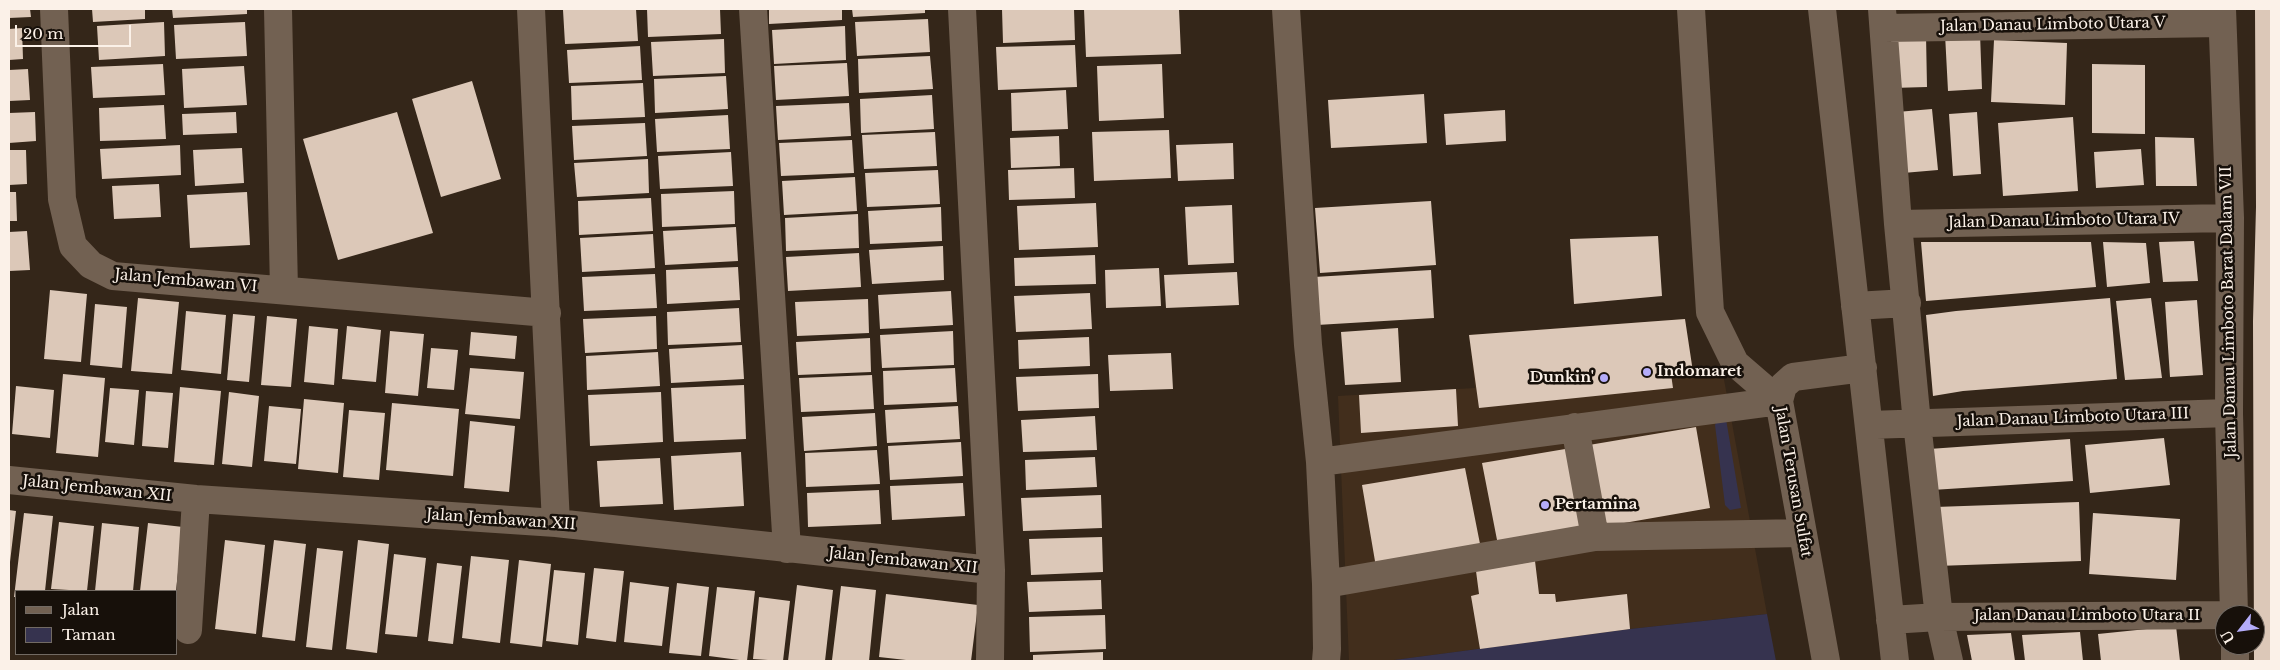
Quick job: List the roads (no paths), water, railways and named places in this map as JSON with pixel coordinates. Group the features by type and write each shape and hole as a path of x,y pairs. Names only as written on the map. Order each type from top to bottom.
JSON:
{"street":[{"name":"Jalan Jembawan VI","path":"54,9 62,199 74,246 91,265 113,276 547,313"},
{"path":"278,9 284,290"},
{"path":"531,9 556,523"},
{"path":"753,9 788,549"},
{"path":"962,9 992,570 990,661"},
{"path":"1286,9 1308,345 1320,462 1326,584 1326,661"},
{"path":"1691,9 1710,312 1735,363 1779,401"},
{"path":"1822,9 1895,661"},
{"name":"Jalan Danau Limboto Utara V","path":"1883,18 2222,16"},
{"name":"Jalan Danau Limboto Barat Dalam VII","path":"2222,16 2230,218 2229,413 2234,605"},
{"path":"1883,18 1898,224 1907,302 1917,423 1939,617 1949,661"},
{"name":"Jalan Danau Limboto Utara IV","path":"1898,224 2230,218"},
{"path":"1855,306 1907,302"},
{"name":"Jalan Terusan Sulfat","path":"1826,661 1779,401 1783,386 1793,377 1863,368"},
{"path":"1320,462 1779,401"},
{"name":"Jalan Danau Limboto Utara III","path":"1869,425 2229,413"},
{"path":"1575,427 1595,537"},
{"name":"Jalan Jembawan XII","path":"9,480 196,499 556,523 992,570"},
{"path":"188,630 196,499"},
{"path":"1326,584 1595,537 1802,533"},
{"name":"Jalan Danau Limboto Utara II","path":"1890,620 1939,617 2215,615"}],"place":[{"name":"Indomaret","path":"1647,372"},
{"name":"Dunkin'","path":"1604,378"},
{"name":"Pertamina","path":"1545,505"}]}
